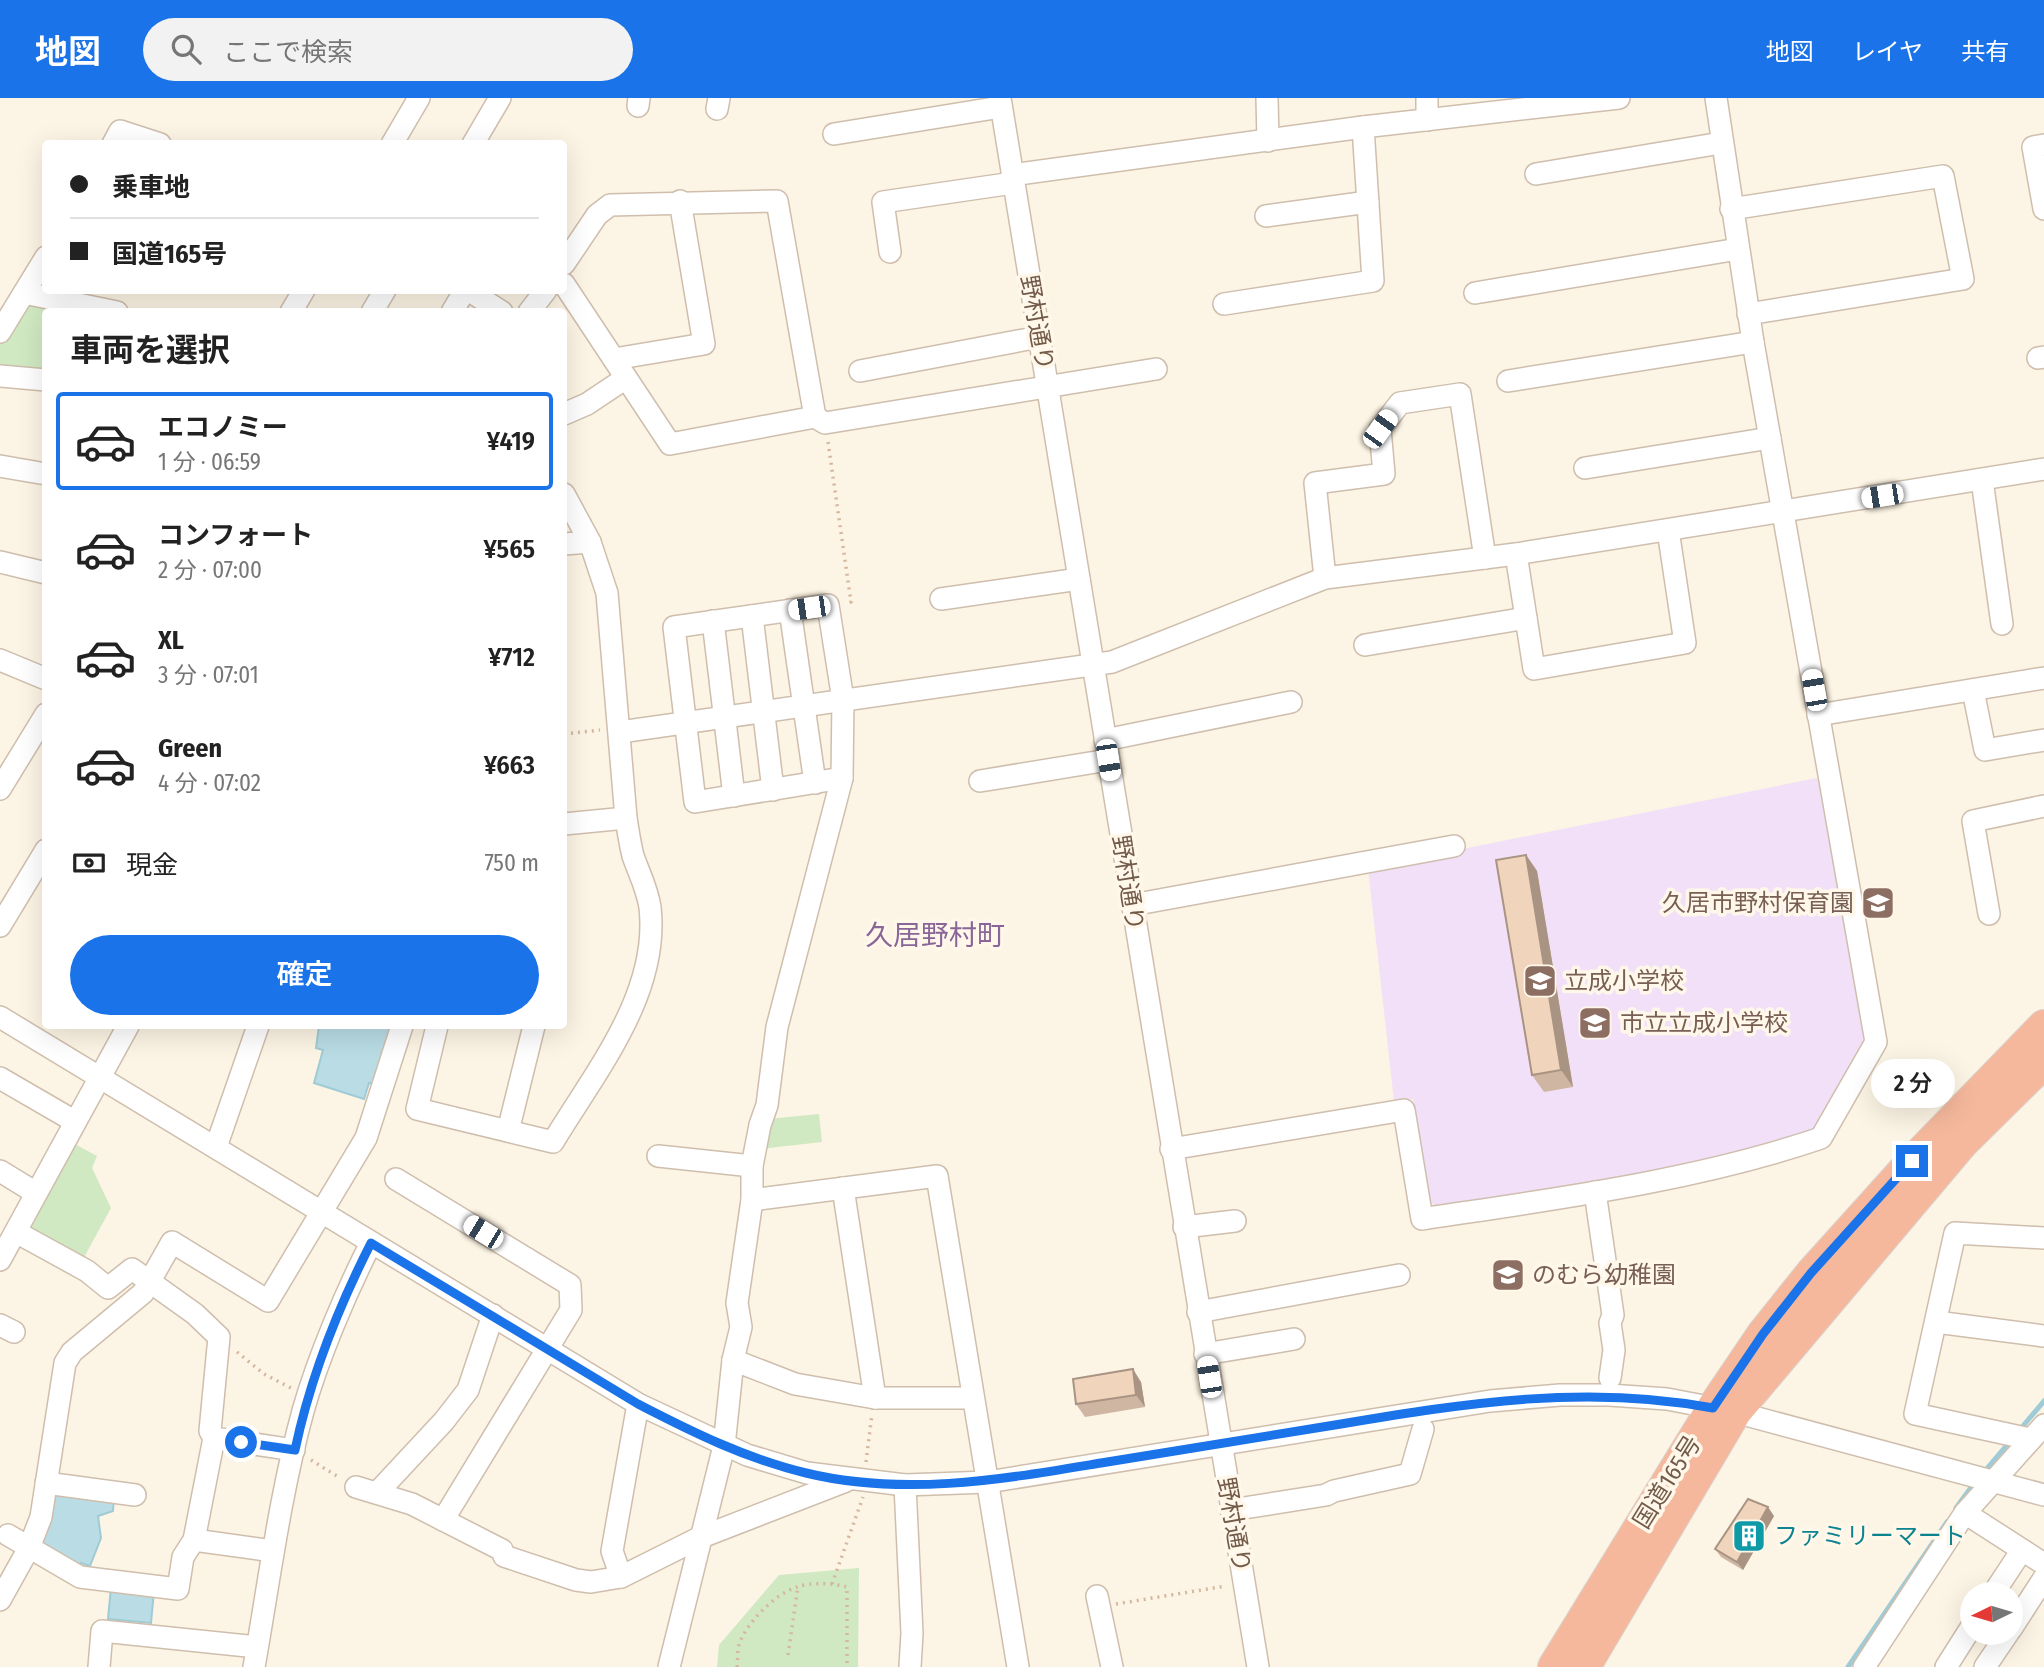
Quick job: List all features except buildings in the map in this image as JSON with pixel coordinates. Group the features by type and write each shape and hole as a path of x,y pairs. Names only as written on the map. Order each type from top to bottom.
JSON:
{"highway":[{"name":"国道165号","path":"1584,1667 1763,1334 1811,1273 1971,1098 2044,1026"},
{"name":"国道165号","path":"1555,1667 1724,1410 1962,1143 2044,1062"}],"street":[{"path":"394,140 419,98"},
{"path":"475,140 500,98"},
{"path":"1267,98 1268,141"},
{"path":"1427,98 1427,120"},
{"path":"890,252 883,202 1013,179 1363,127 1619,98"},
{"path":"1171,1149 1404,1110 1422,1219 1595,1192 1767,1157 1821,1138 1876,1042 1748,314 1716,98"},
{"path":"834,134 1001,103"},
{"name":"野村通り","path":"1001,103 1258,1667"},
{"path":"1224,304 1373,281 1363,127"},
{"path":"115,140 120,131 148,140"},
{"path":"1536,174 1721,144"},
{"path":"2044,145 2033,147 2044,209"},
{"path":"1731,209 1943,176 1963,279 1748,314"},
{"path":"614,359 704,344 680,201"},
{"path":"567,260 601,210 619,203 777,201 820,420"},
{"path":"1266,216 1368,202"},
{"path":"1475,292 1738,249"},
{"path":"0,332 42,264"},
{"path":"567,288 670,444 1156,369"},
{"path":"24,293 97,308"},
{"path":"473,294 496,308"},
{"path":"532,308 543,294"},
{"path":"860,371 1039,337"},
{"path":"1508,382 1753,342"},
{"path":"0,376 42,380"},
{"path":"567,413 587,404 626,378"},
{"path":"1325,578 1315,484 1384,474 1380,429 1400,403 1460,394 1485,558"},
{"path":"1586,468 1770,438"},
{"path":"0,466 42,473"},
{"path":"619,727 685,722 1112,662 1325,578 1516,554 2044,469"},
{"path":"1982,480 2002,624"},
{"path":"437,1029 417,1109 553,1142 628,1017 641,984 650,942 649,904 633,854 626,818 607,593 590,541 567,499"},
{"path":"1516,554 1534,668 1685,643 1668,530"},
{"path":"567,544 590,541"},
{"path":"0,562 42,572"},
{"path":"941,599 1079,579"},
{"path":"669,1667 724,1446 733,1360 741,1327 737,1303 752,1200 752,1166 767,1105 777,1027 842,778 844,732 853,699 828,605 674,626 695,802 842,778"},
{"path":"790,610 814,783"},
{"path":"752,616 773,790"},
{"path":"1365,645 1526,618"},
{"path":"713,621 734,796"},
{"path":"0,660 42,678"},
{"path":"1818,715 2044,678"},
{"path":"1973,690 1985,750 2044,740"},
{"path":"980,781 1291,702"},
{"path":"0,789 6,767 42,719"},
{"path":"1989,914 1973,821 2044,806"},
{"path":"567,824 626,818"},
{"path":"1132,905 1454,846"},
{"path":"0,926 42,857"},
{"path":"0,1017 638,1404 724,1446 807,1473 861,1475 905,1485 988,1482 1413,1411 1547,1396 1609,1395 1667,1399 1724,1410 2044,1495"},
{"path":"0,1260 98,1076 126,1029"},
{"path":"216,1147 257,1029"},
{"path":"16,1232 87,1271 108,1288 142,1275 172,1242 268,1301 366,1138 401,1029"},
{"path":"508,1131 533,1029"},
{"path":"0,1077 74,1121"},
{"path":"658,1156 752,1166"},
{"path":"0,1171 36,1193"},
{"path":"752,1200 937,1176 1018,1667"},
{"path":"396,1179 570,1285 571,1310 443,1520"},
{"path":"843,1188 875,1398"},
{"path":"1595,1192 1613,1315 1610,1323 1614,1350 1610,1378"},
{"path":"1184,1227 1235,1221"},
{"path":"2032,1431 1915,1414 1955,1233 2044,1238"},
{"path":"99,1667 102,1631 256,1657 273,1551 307,1400 358,1269 371,1243"},
{"path":"142,1275 219,1337 210,1431 215,1438 295,1450"},
{"path":"0,1598 29,1548 41,1517 65,1363 72,1352 143,1293 142,1275"},
{"path":"1198,1312 1399,1275"},
{"path":"377,1493 444,1421 468,1390 493,1315"},
{"path":"1936,1322 2044,1336"},
{"path":"1205,1354 1294,1339"},
{"path":"733,1360 795,1384 875,1398 973,1398"},
{"path":"621,1577 614,1564 612,1551 638,1404"},
{"path":"1231,1510 1326,1495 1410,1474 1423,1429"},
{"path":"1864,1667 1965,1513 1982,1478 2032,1431"},
{"path":"8,1535 80,1577 178,1589 183,1557 194,1540 215,1438"},
{"path":"356,1487 412,1504 502,1550 504,1556 576,1580 591,1582 621,1577 699,1538 861,1475"},
{"path":"46,1483 135,1495"},
{"path":"905,1485 912,1633 910,1667"},
{"path":"1965,1513 2044,1564"},
{"path":"194,1540 273,1551"},
{"path":"2001,1582 2022,1550"},
{"path":"2023,1610 2044,1578"},
{"path":"1099,1601 1112,1667"},
{"path":"1946,1667 1960,1645"},
{"path":"1986,1667 2000,1645"}],"path":[{"path":"820,420 851,602 828,605"},
{"path":"567,734 619,727"},
{"path":"219,1337 264,1374 285,1384 307,1400"},
{"path":"832,1584 861,1475 875,1398"},
{"path":"295,1450 356,1487"},
{"path":"1099,1601 1243,1583"},
{"path":"737,1667 739,1644 748,1626 783,1594 798,1586 832,1584 847,1587 847,1667"},
{"path":"788,1655 798,1586"}],"shaded area":[{"path":"1822,777 1819,785 1867,1040 1816,1130 1771,1145 1617,1178 1438,1207 1431,1203 1413,1099 1394,1101 1368,868"}],"green space":[{"path":"26,304 60,308 42,308 42,374 0,370 0,345"},
{"path":"819,1114 822,1142 760,1149 768,1119"},
{"path":"73,1143 97,1156 92,1168 111,1208 82,1261 29,1233 27,1226"},
{"path":"859,1568 858,1667 717,1667 719,1645 779,1575"}],"water":[{"path":"319,1029 392,1029 374,1084 369,1083 364,1099 314,1083 323,1050 316,1048"},
{"path":"61,1490 114,1497 113,1511 98,1516 101,1538 90,1566 81,1563 78,1568 39,1547 52,1499"},
{"path":"111,1587 154,1591 151,1623 108,1619"}],"waterway":[{"path":"2018,1432 2044,1401"},
{"path":"1984,1472 2012,1439"},
{"path":"1956,1508 1975,1482"},
{"path":"1848,1667 1947,1522"}],"place":[{"name":"久居市野村保育園","path":"1878,903"},
{"name":"立成小学校","path":"1540,981"},
{"name":"市立立成小学校","path":"1595,1023"},
{"name":"のむら幼稚園","path":"1508,1275"},
{"name":"ファミリーマート","path":"1749,1536"}],"district":[{"name":"久居野村町","path":"935,935"}],"route":[{"path":"241,1442 295,1450 304,1409 358,1269 371,1243 638,1404 681,1426 747,1455 807,1473 848,1480 905,1485 988,1482 1413,1411 1520,1398 1609,1395 1667,1399 1713,1408 1763,1334 1811,1273 1912,1161"}]}
